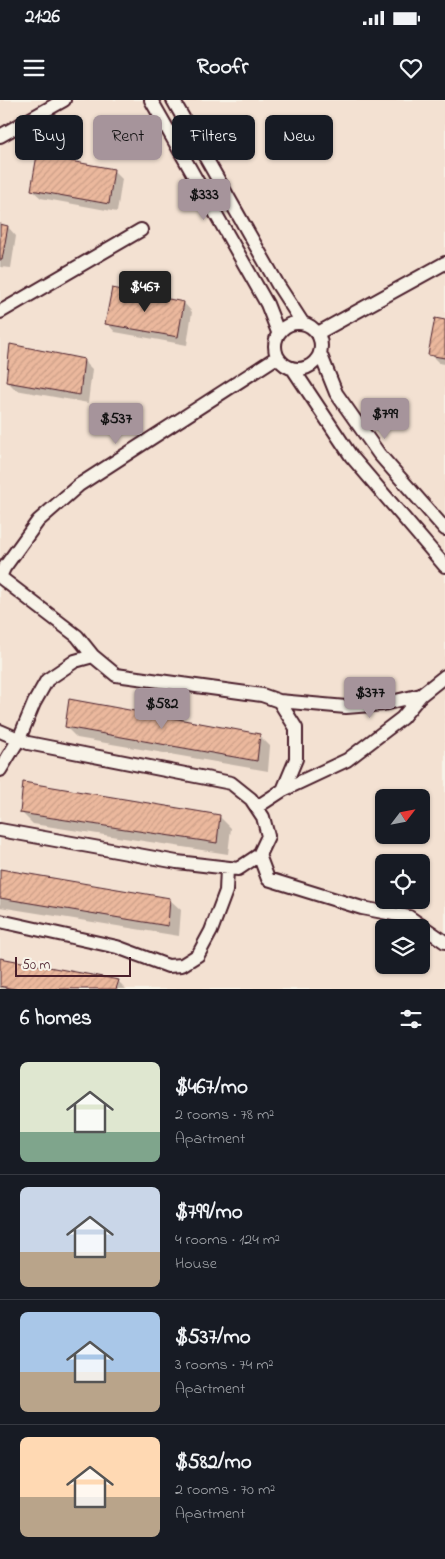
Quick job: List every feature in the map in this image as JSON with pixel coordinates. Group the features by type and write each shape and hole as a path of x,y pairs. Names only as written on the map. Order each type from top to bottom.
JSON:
{"street":[{"path":"0,136 64,100"},
{"path":"151,100 267,304 278,332"},
{"path":"173,100 278,285 302,322"},
{"path":"0,312 141,230"},
{"path":"318,333 445,263"},
{"path":"302,322 311,326 318,333 321,343 320,353 314,363 304,369 293,369 284,365 277,357 274,344 278,332 288,323 302,322"},
{"path":"320,353 336,393 379,454 445,529"},
{"path":"277,357 79,485 38,521 4,568 0,577 77,636 93,656 116,675 262,695 279,701 346,707 383,704 421,695"},
{"path":"293,369 351,456 445,566"},
{"path":"0,770 19,739 34,704 48,680 75,661 93,656"},
{"path":"257,808 283,790 347,760 402,718 421,695 445,676"},
{"path":"279,701 296,728 296,759 283,790"},
{"path":"0,731 28,743 230,783 251,799 263,817 268,836 259,855 238,869 177,862 0,830"},
{"path":"259,855 268,879 362,908 409,917 445,942"},
{"path":"0,921 117,947 168,966 182,965 198,955 211,931 226,891 227,868"}],"shaded area":[{"path":"0,100 445,100 445,989 0,989"}],"building":[{"path":"36,160 64,160 114,169 109,204 31,190"},
{"path":"0,224 8,226 2,260 0,260"},
{"path":"112,288 184,302 178,337 105,324"},
{"path":"435,318 445,320 445,358 428,355"},
{"path":"10,344 84,359 80,395 6,382"},
{"path":"69,699 260,734 257,761 65,727"},
{"path":"23,782 220,815 217,843 20,813"},
{"path":"0,869 170,898 168,926 0,898"},
{"path":"0,958 119,980 116,989 15,989 0,986"}]}
